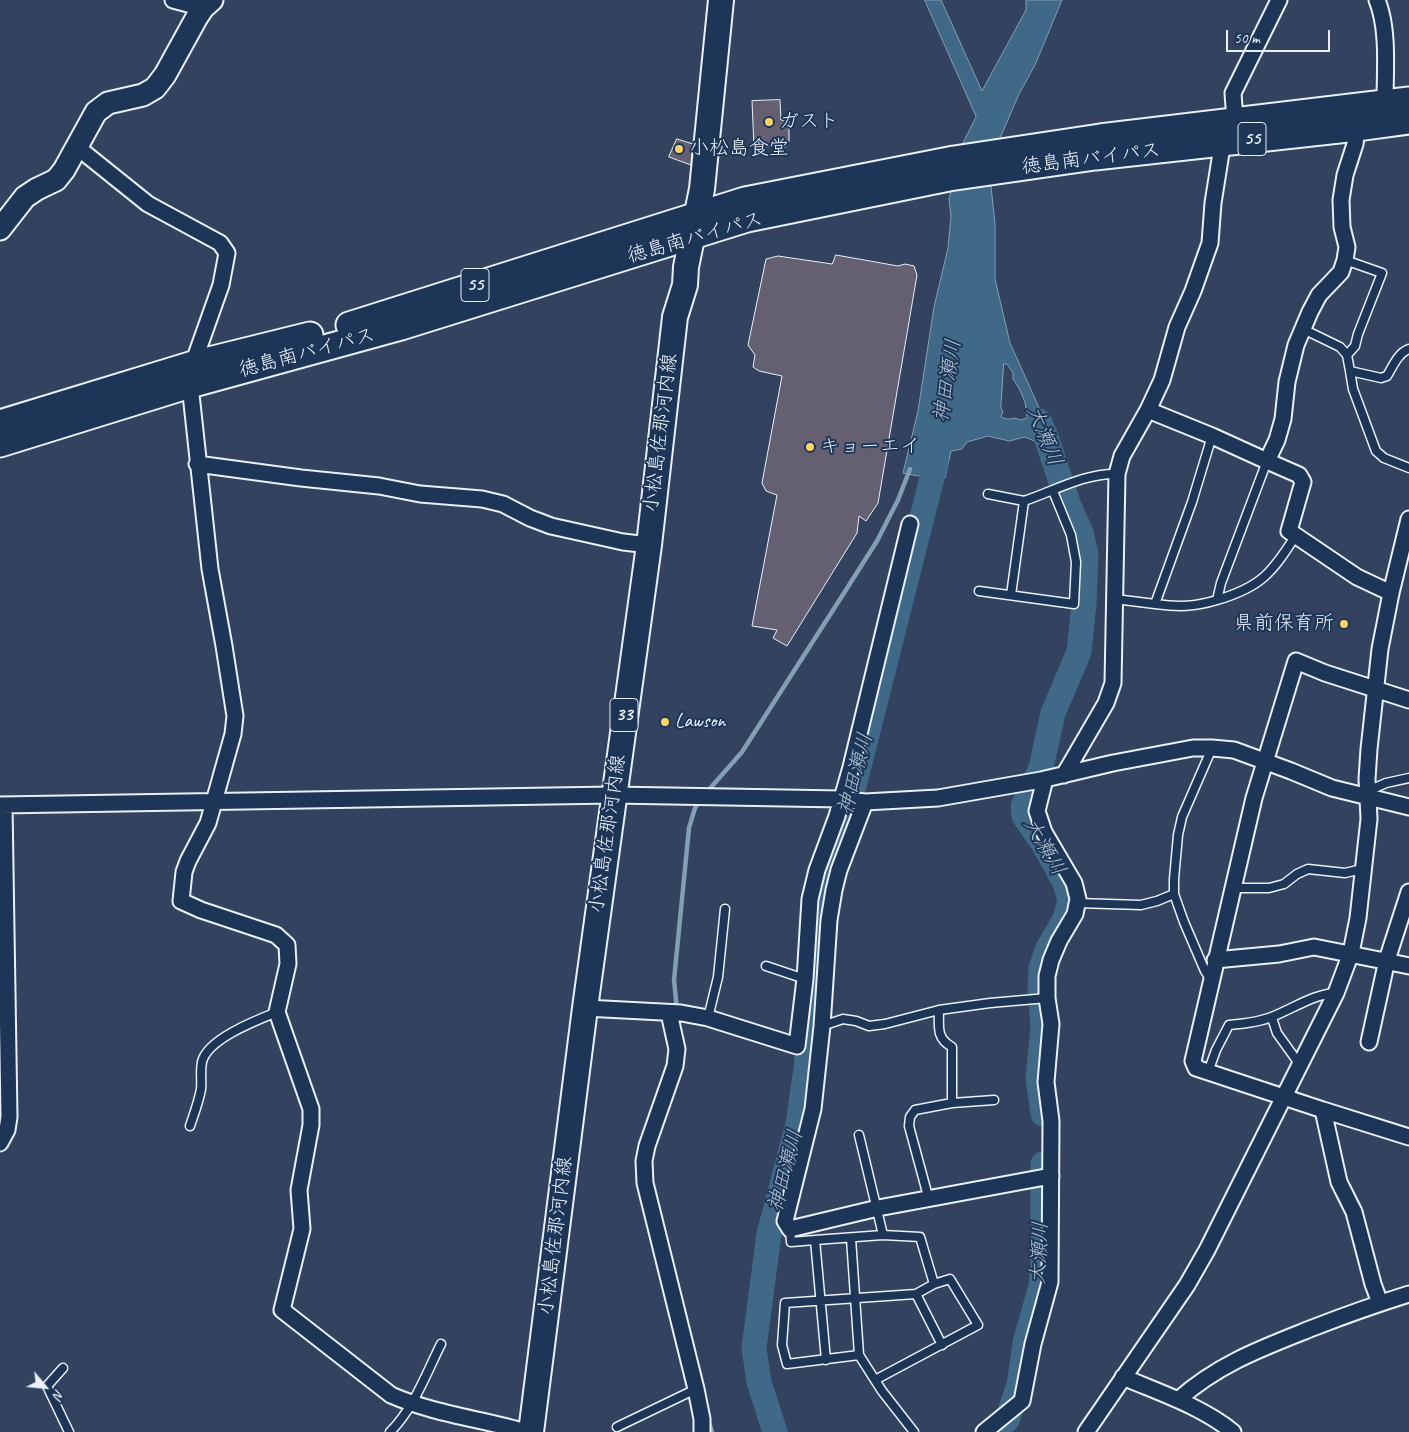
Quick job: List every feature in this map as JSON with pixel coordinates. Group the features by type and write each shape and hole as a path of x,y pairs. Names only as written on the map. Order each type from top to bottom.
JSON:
{"highway":[{"name":"徳島南バイパス","path":"1097,147 1220,142 1355,118 1385,102 1409,100"},
{"name":"徳島南バイパス","path":"0,423 191,374 401,327 694,226 745,200 1097,147 1236,121 1355,118 1409,121"},
{"name":"徳島南バイパス","path":"0,444 191,374"}],"main road":[{"name":"小松島佐那河内線","path":"531,1432 613,795 649,545 675,317 685,285 686,267 702,189 721,0"},
{"path":"0,229 25,197 56,180 64,170 96,112 108,103 143,95 155,88 165,75 207,4"}],"street":[{"path":"173,0 207,4"},
{"path":"1236,121 1233,93 1279,0"},
{"path":"1377,0 1382,12 1385,46 1385,102"},
{"path":"1267,461 1277,440 1283,419 1287,382 1296,345 1319,295 1341,272 1345,260 1346,247 1342,227 1341,200 1345,174 1355,144 1355,118"},
{"path":"1064,775 1106,704 1112,683 1117,474 1122,456 1148,410 1162,380 1177,327 1193,291 1210,243 1213,203 1221,153 1220,142"},
{"path":"77,147 148,204 220,243 227,253 221,285 191,374 197,464 210,569 235,716 233,734 208,823 186,866 181,901 201,910 276,935 287,944 288,964 277,1012 289,1051 296,1065 311,1109 311,1125 299,1190 302,1229 282,1310 391,1395 412,1404 492,1422 526,1432"},
{"path":"1148,410 1299,475 1304,482 1290,531 1357,577 1391,593"},
{"path":"197,464 379,486 420,494 482,499 503,504 551,526 623,542 649,545"},
{"path":"1086,1432 1187,1285 1207,1250 1336,993 1351,953 1358,918 1369,819 1369,749 1380,649 1409,519"},
{"path":"910,524 855,748 853,801 829,920 822,1026 813,1109 785,1221 790,1228 878,1208 1046,1177"},
{"path":"1409,700 1325,673 1296,661 1254,798 1193,1061 1196,1068 1409,1137"},
{"path":"0,1143 9,1117 2,805 613,795 853,801 938,798 1064,775 1114,763 1193,748 1212,748 1234,750 1332,788 1368,794 1409,807"},
{"path":"984,1432 1022,1401 1033,1344 1050,1282 1046,1177 1050,1121 1046,1082 1051,1024 1042,998 1051,960 1075,914 1077,903 1074,883 1044,832 1037,811 1038,780"},
{"path":"585,1008 674,1013 708,1018 797,1046 810,899 817,870 837,816 853,801"},
{"path":"1369,1042 1387,960 1409,892"},
{"path":"1216,960 1279,954 1314,947 1387,960 1409,966"},
{"path":"674,1013 677,1049 674,1066 647,1146 644,1161 645,1183 696,1389 702,1419 702,1432"},
{"path":"1323,1110 1339,1182 1354,1212 1373,1284 1380,1303"},
{"path":"1178,1400 1213,1372 1260,1348 1409,1294"},
{"path":"1123,1377 1178,1400 1220,1422 1233,1432"}],"lane":[{"path":"1345,260 1382,274 1355,346 1347,355"},
{"path":"1303,328 1340,347 1347,355 1353,389 1376,451 1384,458 1409,468"},
{"path":"1350,371 1381,378 1387,376 1398,358 1409,349"},
{"path":"1155,604 1192,502 1212,436"},
{"path":"1217,600 1221,583 1267,461"},
{"path":"988,494 1024,501 1056,490 1067,484 1104,474 1117,474"},
{"path":"978,591 1074,604 1076,562 1071,535 1056,490"},
{"path":"1011,595 1024,501"},
{"path":"1115,599 1179,607 1198,606 1241,593 1257,584 1277,565 1296,535"},
{"path":"1211,980 1205,971 1184,922 1174,894 1174,879 1178,835 1182,817 1212,748"},
{"path":"1368,794 1386,783 1409,778"},
{"path":"1233,888 1269,888 1284,884 1308,869 1345,873 1362,869"},
{"path":"1077,903 1141,905 1174,894"},
{"path":"708,1018 718,977 725,909"},
{"path":"766,966 804,979"},
{"path":"1208,1072 1228,1025 1272,1018 1312,999 1328,993 1336,993"},
{"path":"822,1026 842,1019 856,1020 869,1026 939,1010 990,1002 1042,998"},
{"path":"939,1010 939,1034 944,1042 952,1047 952,1103"},
{"path":"190,1126 201,1089 202,1060 210,1049 229,1034 255,1020 277,1012"},
{"path":"1272,1018 1277,1033 1300,1065"},
{"path":"929,1200 909,1126 910,1117 915,1110 952,1103 994,1100"},
{"path":"859,1135 883,1235"},
{"path":"790,1228 791,1242 883,1235 920,1237 934,1284"},
{"path":"851,1238 860,1356 875,1380 914,1432"},
{"path":"815,1240 826,1360"},
{"path":"860,1356 787,1364 782,1345 785,1303 916,1294 934,1284 950,1279 978,1325 875,1380"},
{"path":"916,1294 942,1344"},
{"path":"390,1432 400,1422 412,1404 440,1344"},
{"path":"63,1368 47,1386 69,1432"},
{"path":"617,1427 696,1389"}],"water":[{"path":"925,0 941,0 982,91 1026,10 1026,0 1062,0 1035,65 1019,94 1001,136 991,187 995,223 995,279 1010,343 1041,412 1049,420 1062,450 1051,452 1048,447 1025,437 1009,441 988,436 967,442 962,449 951,451 945,478 926,472 918,476 903,473 918,411 934,307 948,248 951,216 949,199 963,143 976,117","holes":["1004,364 1007,364 1013,373 1013,379 1025,402 1027,418 1021,420 1001,417 1003,412 1001,408"]}],"building":[{"path":"780,100 781,120 789,121 789,142 785,142 786,147 754,147 752,101"},
{"path":"677,139 693,144 691,165 669,157"},
{"path":"836,255 898,266 905,264 914,266 917,275 878,503 866,521 859,516 857,533 787,646 773,638 777,630 752,626 777,495 766,491 762,483 782,376 759,371 753,367 755,355 748,345 766,259 778,256 832,264"}],"waterway":[{"name":"大瀬川","path":"1039,421 1069,506 1081,532 1086,554 1084,604 1079,652 1053,713 1041,768 1023,806 1024,816 1044,845 1065,883 1070,901 1065,919 1048,948 1041,968 1040,990 1043,1027 1038,1078 1043,1114"},
{"name":"神田瀬川","path":"775,1432 759,1382 754,1348 769,1234 798,1124 806,1069 817,919 826,865 848,810 936,462 938,442"},
{"path":"706,793 742,752 877,541 898,500 910,469"},
{"path":"677,1010 674,980 689,828 695,808 701,799"},
{"name":"大瀬川","path":"1000,1427 1007,1420 1019,1385 1025,1343 1041,1286 1043,1266 1043,1164"},
{"path":"708,1419 712,1432"}],"place":[{"name":"ガスト","path":"769,122"},
{"name":"小松島食堂","path":"679,149"},
{"name":"キョーエイ","path":"810,447"},
{"name":"県前保育所","path":"1344,624"},
{"name":"Lawson","path":"665,722"}]}
